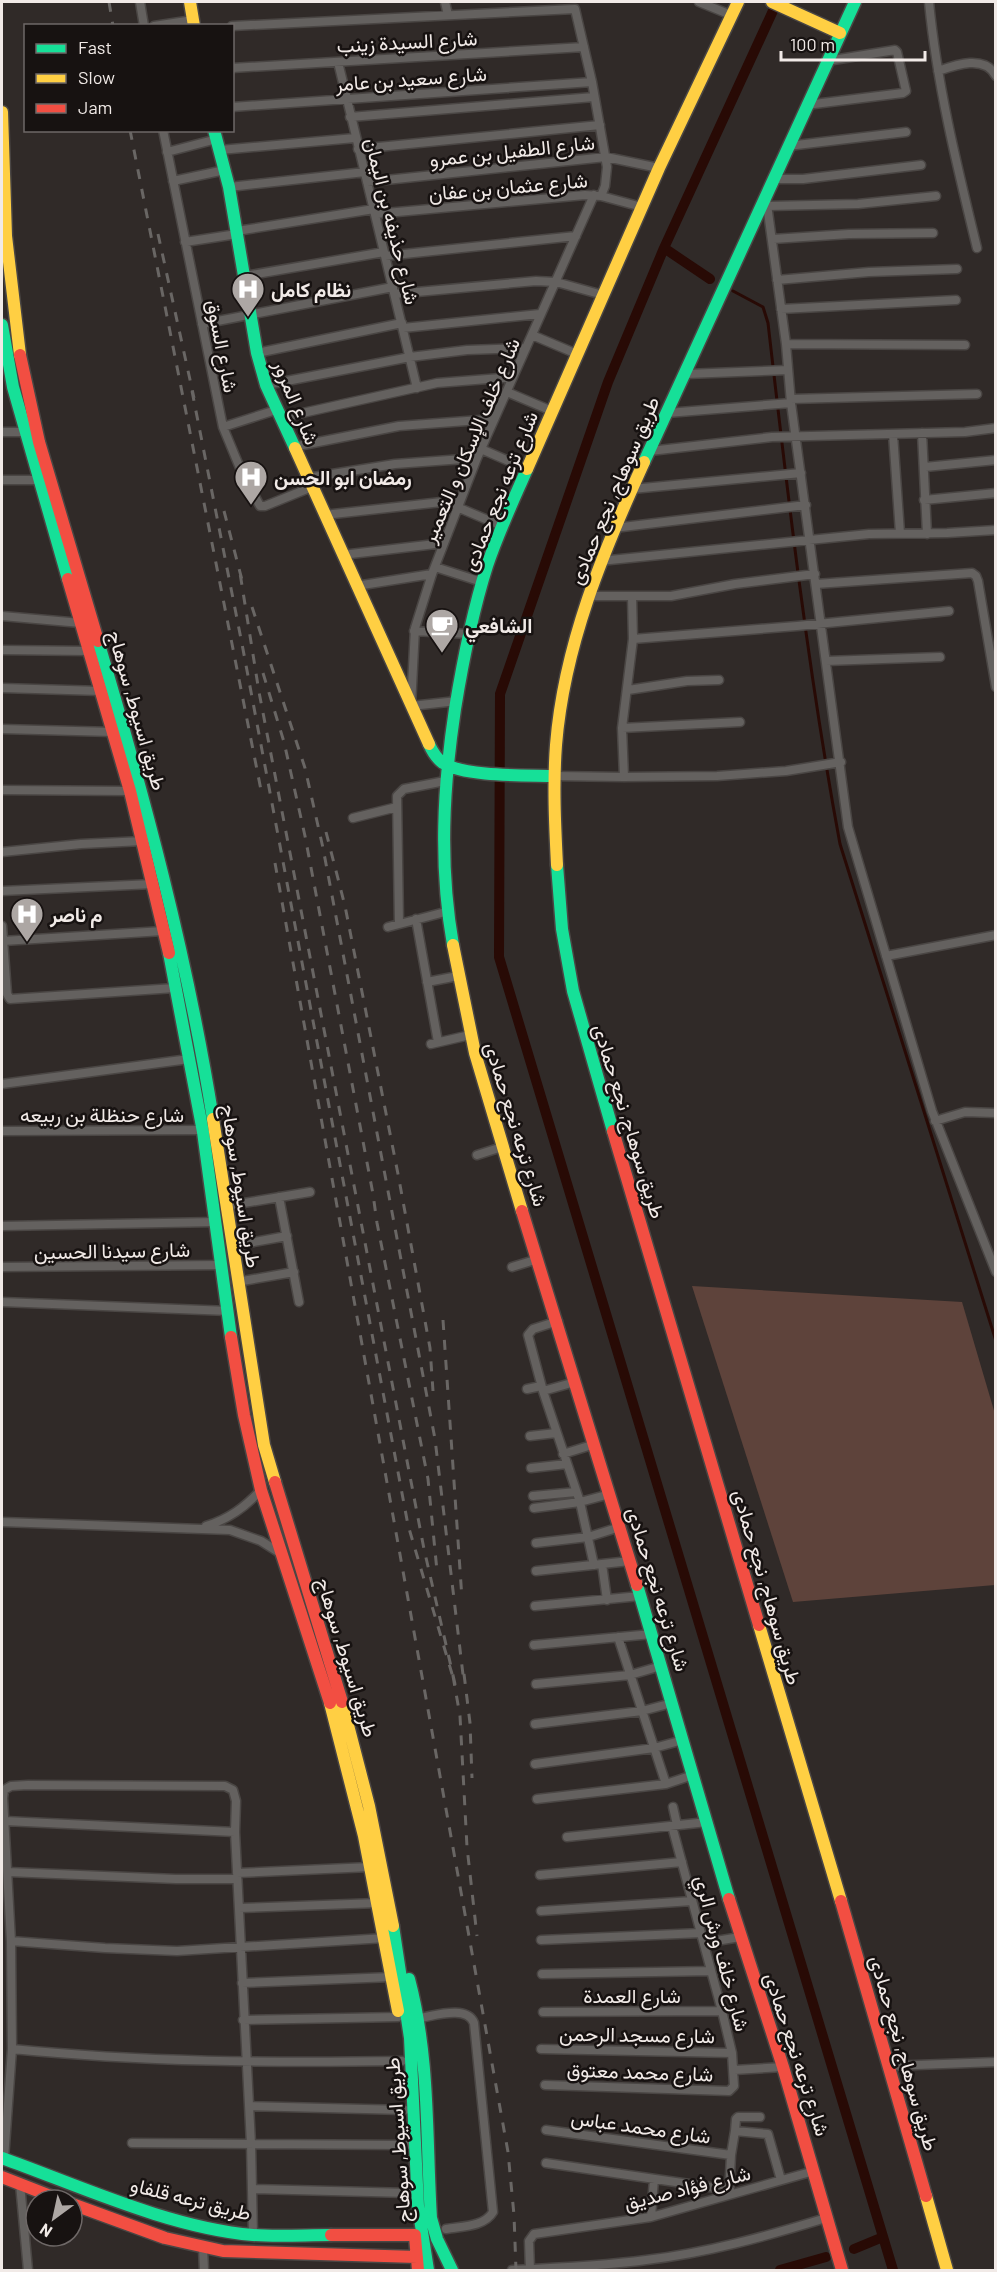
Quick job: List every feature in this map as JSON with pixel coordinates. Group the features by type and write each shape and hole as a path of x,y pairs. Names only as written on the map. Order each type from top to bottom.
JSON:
{"main road":[{"path":"190,2 193,23"},
{"path":"772,2 840,33"},
{"name":"طريق سوهاج, نجع حمادى","path":"855,2 787,146 772,180 767,199 600,561 566,676 556,739 554,776 560,910 566,962 578,1012 890,2066 946,2270"},
{"name":"شارع ترعه نجع حمادى","path":"733,7 659,168 502,525 482,582 469,634 447,765 444,846 449,911 458,976 470,1035 501,1147 558,1322 662,1666 740,1937 814,2170 842,2271"},
{"name":"طريق اسيوط, سوهاج","path":"2,112 6,288 27,393 81,623 130,791 163,931 202,1130 247,1430 261,1490 338,1730 378,1903 387,1921"},
{"name":"شارع المرور","path":"217,140 229,187 257,353 266,385 433,753 447,765"},
{"name":"طريق اسيوط, سوهاج","path":"2,326 7,387 58,527 135,766 173,912 208,1089 259,1424 275,1486 355,1749 410,2038 418,2206 428,2271"},
{"path":"447,765 466,770 554,776"},
{"path":"159,913 173,912"},
{"path":"261,1490 275,1486"},
{"path":"390,1936 414,1994 426,2077 431,2218 436,2239 452,2271"},
{"name":"طريق اسيوط, سوهاج","path":"390,1936 392,1977 402,2061 409,2193 418,2271"},
{"name":"طريق ترعه قلفاو","path":"3,2159 167,2216 231,2232 253,2235 415,2235"},
{"path":"2,2177 30,2188"},
{"name":"طريق ترعه قلفاو","path":"84,2208 203,2248 232,2252 417,2257"},
{"path":"231,2232 232,2252"}],"street":[{"path":"140,2 144,24"},
{"path":"445,2 448,15"},
{"path":"699,2 733,7"},
{"path":"929,2 938,71 954,154 977,248"},
{"path":"234,26 448,15 545,6"},
{"name":"شارع خلف الإسكان و التعمير","path":"411,706 414,631 458,503 540,314 576,236 607,177 606,157 592,82 575,9 545,6"},
{"name":"شارع السيدة زينب","path":"234,68 584,47"},
{"path":"806,105 893,95 906,91 895,50 827,61"},
{"name":"شارع حذيفه بن اليمان","path":"338,62 417,388"},
{"path":"938,71 968,63 979,63 987,66 996,76"},
{"name":"شارع سعيد بن عامر","path":"234,107 592,82"},
{"path":"351,117 594,96"},
{"path":"358,149 600,125"},
{"name":"شارع السوق","path":"163,132 223,427 240,468 260,506 265,506 309,483"},
{"path":"787,146 906,132"},
{"path":"167,152 217,140 355,138"},
{"name":"شارع الطفيل بن عمرو","path":"229,187 606,157 659,168"},
{"path":"772,180 803,179 921,165"},
{"path":"173,181 225,170"},
{"name":"شارع عثمان بن عفان","path":"185,242 375,212 597,195 642,207"},
{"path":"936,196 858,204 767,199 791,401 848,827 935,1121 996,1272"},
{"path":"773,239 933,232"},
{"path":"245,276 385,254 576,236"},
{"path":"777,280 957,269"},
{"path":"202,324 394,291 516,282 556,282 603,295"},
{"path":"780,309 956,300"},
{"path":"257,353 402,325 540,314"},
{"path":"532,335 577,354"},
{"path":"786,344 965,345"},
{"path":"266,385 410,357 467,350 526,348"},
{"path":"686,374 788,370"},
{"path":"223,427 437,382 513,377"},
{"path":"507,392 552,411"},
{"path":"667,413 791,401 977,394"},
{"path":"293,447 408,425 494,419"},
{"path":"650,451 772,437 965,432 996,428"},
{"path":"2,432 25,432"},
{"path":"922,433 927,534"},
{"path":"893,434 900,533"},
{"path":"481,449 527,468"},
{"path":"309,483 394,464 477,458"},
{"path":"925,467 996,460"},
{"path":"632,489 801,473"},
{"path":"2,480 39,480"},
{"path":"924,500 996,493"},
{"path":"324,515 458,503 502,525"},
{"path":"614,528 806,505"},
{"path":"600,561 900,533 927,534 996,530"},
{"path":"342,555 444,543"},
{"path":"356,586 434,571 482,582"},
{"path":"816,585 972,573 978,581 996,687"},
{"path":"588,596 671,596 735,584 815,574"},
{"path":"624,777 622,728 633,639 632,597"},
{"path":"633,639 949,611"},
{"path":"2,616 81,623"},
{"path":"414,631 469,634"},
{"path":"2,650 89,651"},
{"path":"826,662 940,657"},
{"path":"628,690 687,681 719,680"},
{"path":"2,688 101,691"},
{"path":"411,706 457,700"},
{"path":"622,728 740,722"},
{"path":"2,729 113,732"},
{"path":"554,776 717,776 786,771 841,762"},
{"path":"399,924 397,796 401,791 445,781"},
{"path":"2,790 130,791"},
{"path":"353,818 397,807"},
{"path":"2,852 81,844 143,842"},
{"path":"2,891 153,884"},
{"path":"388,927 449,911"},
{"path":"416,920 435,1043 470,1035"},
{"path":"2,926 3,965 7,994 13,1000 175,988"},
{"path":"3,941 163,931"},
{"path":"886,956 996,935"},
{"path":"427,982 458,976"},
{"path":"2,1084 189,1059"},
{"path":"935,1121 970,1111 996,1113"},
{"name":"شارع حنظلة بن ربيعه","path":"2,1131 202,1130"},
{"path":"477,1155 501,1147"},
{"path":"226,1206 310,1192"},
{"path":"279,1197 299,1302"},
{"path":"2,1226 216,1222"},
{"path":"232,1246 286,1236"},
{"path":"512,1267 538,1259"},
{"name":"شارع سيدنا الحسين","path":"2,1268 222,1265"},
{"path":"237,1282 294,1272"},
{"path":"2,1302 229,1311"},
{"path":"558,1322 532,1329 529,1333 542,1389 580,1502 607,1600"},
{"path":"527,1389 542,1389 575,1382"},
{"path":"530,1436 556,1433"},
{"path":"563,1454 595,1444"},
{"path":"531,1468 567,1464"},
{"path":"200,1528 218,1523 234,1514 261,1490"},
{"path":"533,1496 576,1492"},
{"path":"534,1508 580,1502 610,1494"},
{"path":"2,1522 200,1528 241,1533 261,1541 281,1554"},
{"path":"536,1543 588,1537 620,1527"},
{"path":"536,1571 630,1561"},
{"path":"535,1606 640,1596"},
{"path":"534,1645 652,1634"},
{"path":"618,1637 666,1784"},
{"path":"536,1684 630,1675 662,1666"},
{"path":"534,1724 642,1711 672,1702"},
{"path":"535,1764 654,1748 683,1740"},
{"path":"537,1799 666,1784 693,1775"},
{"path":"3,2159 12,2049 11,1941 3,1793 7,1787 11,1786 225,1786 235,1793 253,2235"},
{"name":"شارع خلف ورش الري","path":"674,1807 682,1862 732,2053 735,2070 733,2089"},
{"path":"5,1821 235,1832"},
{"path":"567,1837 707,1822"},
{"path":"540,1875 682,1862"},
{"path":"8,1872 176,1879 370,1867"},
{"path":"541,1911 692,1901"},
{"path":"239,1908 378,1903"},
{"path":"541,1940 701,1933"},
{"path":"11,1941 177,1951 390,1936"},
{"path":"704,1943 740,1937"},
{"path":"542,1974 711,1971"},
{"path":"242,1983 392,1977"},
{"name":"شارع العمدة","path":"543,2012 722,2011"},
{"path":"418,2018 463,2013 472,2018 474,2023 493,2212 483,2222 446,2229"},
{"path":"243,2020 398,2017"},
{"path":"12,2049 116,2057 402,2061"},
{"name":"شارع مسجد الرحمن","path":"541,2049 732,2053"},
{"path":"890,2066 996,2062"},
{"path":"735,2070 783,2067"},
{"name":"شارع محمد معتوق","path":"545,2085 729,2091 733,2089"},
{"path":"249,2106 405,2110"},
{"path":"546,2163 729,2192 736,2119 738,2117 760,2117"},
{"name":"شارع محمد عباس","path":"546,2130 731,2155"},
{"path":"735,2131 769,2135 781,2180"},
{"path":"132,2143 407,2145"},
{"name":"شارع فؤاد صديق","path":"530,2270 529,2241 534,2234 651,2217 729,2192 814,2170"},
{"path":"651,2217 654,2179"},
{"path":"20,2184 28,2271"},
{"path":"252,2189 409,2193"},
{"path":"512,2271 646,2260 687,2254 759,2238 826,2218"},
{"path":"203,2248 204,2271"}],"shaded area":[{"path":"692,1286 962,1302 995,1414 995,1585 793,1602"}],"waterway":[{"path":"777,2 664,248 608,382 500,694 499,957 893,2270"},
{"path":"664,248 710,279"},
{"path":"733,291 763,307 768,323 808,649 840,844 996,1341"},
{"path":"854,2249 883,2237"},
{"path":"780,2270 826,2257"}],"railway":[{"path":"109,2 113,24"},
{"path":"130,132 261,790"},
{"path":"158,234 194,398"},
{"path":"192,391 408,1525 455,1684 424,1549 259,692 240,573"},
{"path":"224,511 242,580"},
{"path":"252,607 305,768 323,848 435,1439 464,1683"},
{"path":"263,673 284,742 305,836 377,1223 428,1479 437,1571"},
{"path":"326,832 345,906 398,1174 430,1348 433,1391"},
{"path":"275,863 508,2152 516,2270"},
{"path":"443,1320 462,1599"},
{"path":"464,1674 470,1723 472,1778"},
{"path":"453,1676 460,1716 467,1847 477,1936"}],"traffic: fast":[{"path":"644,462 855,2"},
{"path":"215,132 229,187 257,353 266,385 295,448"},
{"path":"2,325 13,387 68,579"},
{"path":"453,945 446,885 444,827 455,709 468,637 487,566 527,469"},
{"path":"98,641 132,759 178,938 213,1119"},
{"path":"429,744 438,759 453,768 480,773 554,776"},
{"path":"557,865 562,929 573,991 613,1131"},
{"path":"169,953 203,1132 231,1337"},
{"path":"637,1585 729,1899"},
{"path":"393,1926 410,2038 418,2206 428,2270"},
{"path":"409,1979 421,2038 424,2068 431,2218 437,2239 452,2270"},
{"path":"2,2158 126,2204 190,2224 253,2235 331,2235"}],"traffic: slow":[{"path":"190,2 194,24"},
{"path":"527,469 659,168 738,2"},
{"path":"772,2 840,33"},
{"path":"2,112 6,236 20,355"},
{"path":"295,448 429,744"},
{"path":"557,865 555,760 560,708 567,671 600,565 644,462"},
{"path":"453,945 475,1053 522,1211"},
{"path":"213,1119 264,1445 275,1482"},
{"path":"759,1625 841,1901"},
{"path":"342,1702 369,1806 393,1926"},
{"path":"330,1703 364,1836 398,2011"},
{"path":"926,2196 947,2270"}],"traffic: jam":[{"path":"20,355 39,442 98,641"},
{"path":"68,579 130,791 169,953"},
{"path":"613,1131 759,1625"},
{"path":"522,1211 637,1585"},
{"path":"231,1337 244,1415 261,1490 330,1703"},
{"path":"275,1482 342,1702"},
{"path":"729,1899 783,2067 842,2270"},
{"path":"841,1901 926,2196"},
{"path":"2,2177 30,2188"},
{"path":"84,2208 165,2238 223,2251 417,2257"},
{"path":"331,2235 415,2235"},
{"path":"415,2237 418,2270"}],"place":[{"name":"نظام كامل","path":"248,318"},
{"name":"رمضان ابو الحسن","path":"251,506"},
{"name":"الشافعي","path":"442,654"},
{"name":"م ناصر","path":"27,943"}]}
